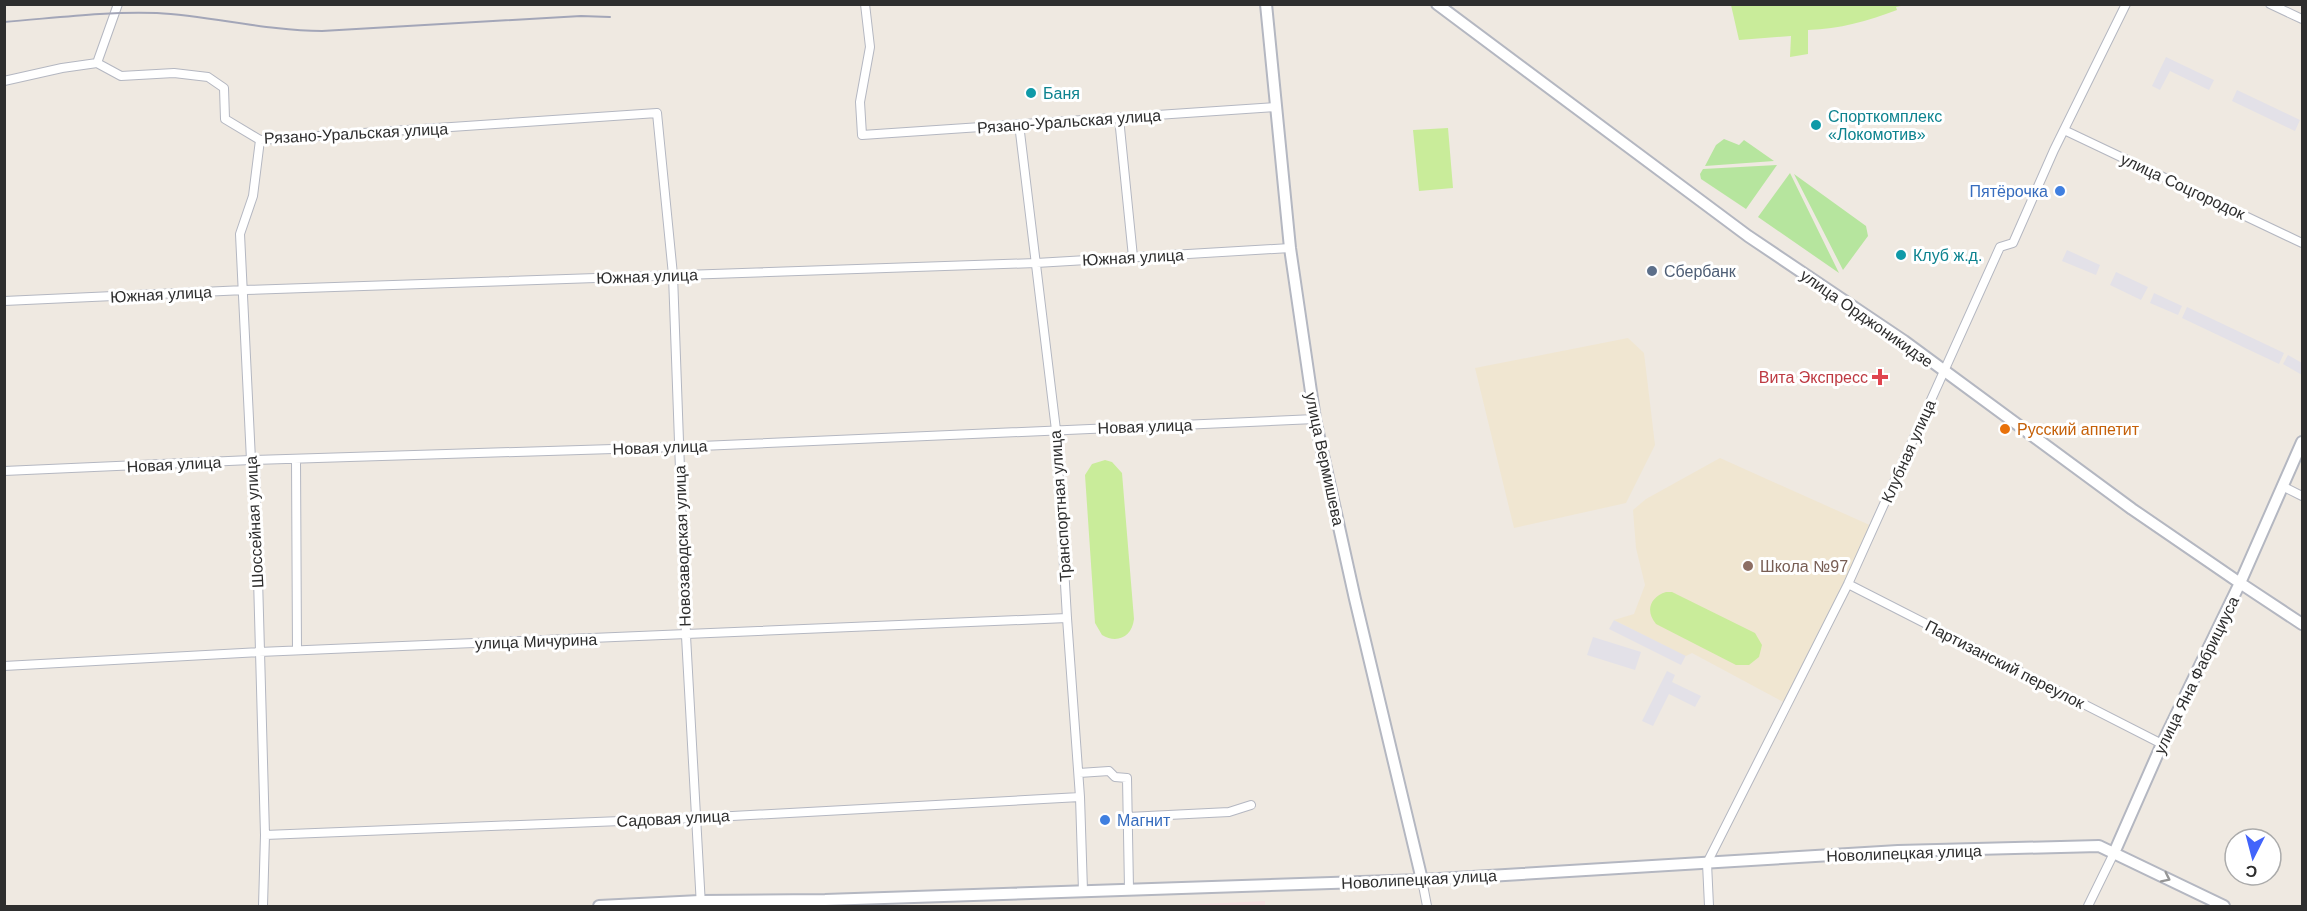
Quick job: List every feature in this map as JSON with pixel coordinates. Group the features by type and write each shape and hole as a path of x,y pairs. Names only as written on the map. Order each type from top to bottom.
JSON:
{"street":[{"path":"4,81 97,63 118,4"},
{"name":"Рязано-Уральская улица","path":"865,4 870,47 860,102 862,135 1276,107"},
{"name":"улица Вермишева","path":"1266,4 1290,248 1315,419 1422,880 1426,906"},
{"name":"улица Орджоникидзе","path":"1437,4 1748,236 1904,341 2122,502 2302,624"},
{"name":"Клубная улица","path":"1708,906 1707,863 1848,584 2000,247 2013,243 2064,129 2126,4"},
{"path":"2270,4 2302,19"},
{"name":"Рязано-Уральская улица","path":"97,63 121,76 174,73 208,77 224,88 225,119 260,140 657,114"},
{"name":"Новозаводская улица","path":"657,114 673,275 686,636 701,904"},
{"path":"1119,118 1133,257"},
{"name":"Транспортная улица","path":"1018,124 1056,430 1079,773 1083,891"},
{"name":"улица Соцгородок","path":"2064,129 2302,243"},
{"name":"Шоссейная улица","path":"260,140 253,196 240,234 245,290 251,460 255,468 265,836 263,906"},
{"name":"Южная улица","path":"4,301 245,290 1036,263 1290,248"},
{"name":"Новая улица","path":"4,471 251,460 678,447 1315,419"},
{"name":"улица Яна Фабрициуса","path":"2088,906 2162,744 2240,583 2302,442"},
{"path":"296,459 297,650"},
{"path":"2282,486 2302,496"},
{"name":"Партизанский переулок","path":"1848,584 2162,744"},
{"name":"улица Мичурина","path":"4,666 297,650 686,636 1067,618"},
{"path":"1079,773 1109,771 1115,777 1127,778 1129,889"},
{"name":"Садовая улица","path":"265,836 696,818 1080,797"},
{"path":"1128,817 1229,812 1251,805"},
{"name":"Новолипецкая улица","path":"599,906 825,903 1129,889 1422,880 1922,851 2099,846 2224,906"}],"shaded area":[{"path":"2166,57 2214,80 2209,90 2170,71 2160,90 2152,86"},
{"path":"2237,90 2300,120 2295,131 2232,101"},
{"path":"2067,250 2100,265 2096,275 2062,261"},
{"path":"2116,272 2148,287 2141,300 2110,285"},
{"path":"2154,293 2182,306 2178,315 2150,303"},
{"path":"2187,307 2284,353 2279,364 2182,318"},
{"path":"1628,338 1644,353 1655,445 1626,503 1514,528 1475,368"},
{"path":"2288,355 2302,363 2302,375 2283,364"},
{"name":"Школа №97","path":"1720,458 1874,527 1787,704 1692,653 1686,656 1614,620 1634,614 1645,585 1636,548 1633,510 1646,499"},
{"path":"1614,620 1686,655 1681,665 1609,629"},
{"path":"1593,637 1641,652 1635,670 1587,655"},
{"path":"1667,671 1675,675 1672,682 1701,696 1695,707 1669,694 1653,726 1642,721"},
{"path":"1265,901 1265,906 1164,906"}],"green space":[{"path":"1731,4 1906,5 1853,24 1808,30 1808,54 1790,57 1791,36 1739,40"},
{"path":"1448,128 1453,188 1419,191 1413,130"},
{"path":"1724,139 1739,145 1744,140 1774,161 1705,166 1716,145"},
{"path":"1777,165 1746,209 1701,179 1700,174 1703,169"},
{"path":"1790,173 1839,273 1758,217"},
{"path":"1794,174 1866,226 1868,236 1843,270"},
{"path":"1105,460 1112,462 1122,473 1134,619 1127,634 1118,639 1102,635 1095,623 1085,475 1092,464"},
{"path":"1672,592 1755,633 1762,645 1759,657 1749,665 1736,665 1656,624 1651,614 1651,605 1656,597"}],"railway":[{"path":"4,22 100,14 157,13 281,29 322,31 581,16 610,17"}],"place":[{"name":"Баня","path":"1031,93"},
{"name":"Спорткомплекс «Локомотив»","path":"1816,125"},
{"name":"Пятёрочка","path":"2060,191"},
{"name":"Клуб ж.д.","path":"1901,255"},
{"name":"Сбербанк","path":"1652,271"},
{"name":"Вита Экспресс","path":"1880,377"},
{"name":"Русский аппетит","path":"2005,429"},
{"name":"Школа №97","path":"1748,566"},
{"name":"Магнит","path":"1105,820"}]}
